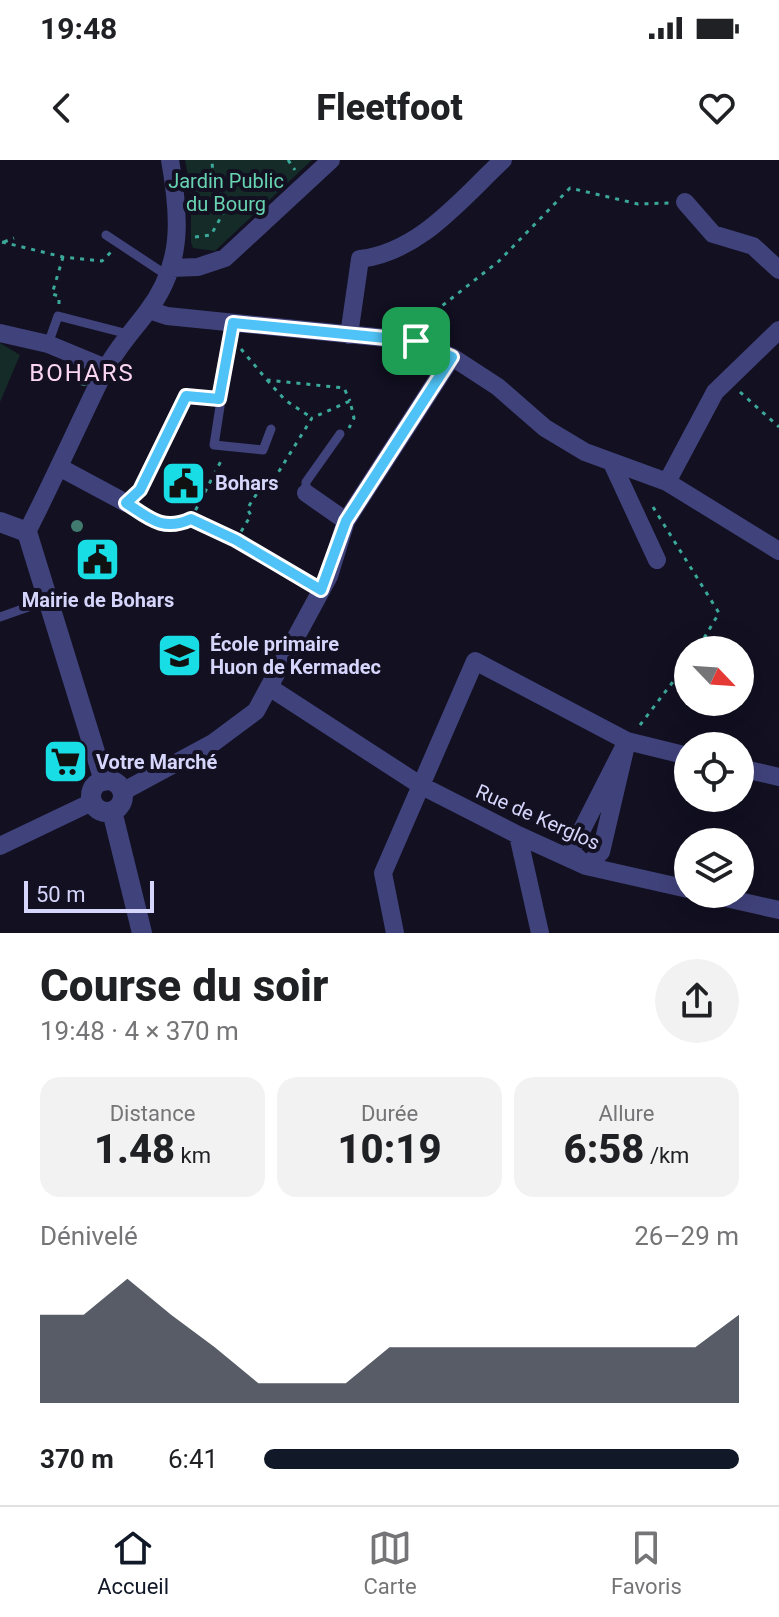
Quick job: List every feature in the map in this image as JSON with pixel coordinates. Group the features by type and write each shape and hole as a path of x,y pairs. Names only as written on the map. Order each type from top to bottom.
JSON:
{"street":[{"path":"104,781 27,532 106,368 128,334 149,310 170,272 179,236 170,160"},
{"path":"170,272 225,258 331,160"},
{"path":"349,335 360,259 380,257 416,241 503,160"},
{"path":"685,202 713,234 753,246 779,270"},
{"path":"149,310 232,329 416,341 452,357 498,387 545,428 612,463 667,482 779,551"},
{"path":"667,482 695,424 726,379 779,330"},
{"path":"0,333 48,344 106,368"},
{"path":"122,792 152,779 238,727 256,711 321,590 346,521 452,357"},
{"path":"612,463 657,560"},
{"path":"59,467 126,503"},
{"path":"306,493 346,521"},
{"path":"0,522 27,532"},
{"path":"395,933 383,873 475,661 627,741 674,753"},
{"name":"Rue de Kerglos","path":"269,687 420,785 518,835 586,866 674,886"},
{"path":"627,741 601,852 586,866 571,851 627,741"},
{"path":"754,771 779,777"},
{"path":"104,781 115,783 122,792 121,804 112,811 100,810 92,802 93,788 104,781"},
{"path":"0,846 92,802"},
{"path":"112,811 142,933"},
{"path":"518,835 540,933"},
{"path":"754,904 779,910"}],"lane":[{"path":"106,235 170,272"},
{"path":"48,344 58,316 128,334"},
{"path":"232,329 214,445 263,450 271,429"},
{"path":"126,503 140,490 186,396 219,399"},
{"path":"306,493 306,482 340,434"},
{"path":"0,617 48,600"}],"path":[{"path":"179,236 211,235 226,208 213,178 212,160"},
{"path":"416,341 416,326 499,261 570,188 638,204 685,202"},
{"path":"1,242 14,238"},
{"path":"1,242 63,257 102,261"},
{"path":"59,296 52,294 63,257"},
{"path":"232,329 267,380 285,400 312,418"},
{"path":"726,379 779,427"},
{"path":"267,380 344,388 354,418 349,429 340,434"},
{"path":"236,540 251,515 247,509 261,487 268,489 312,418 350,401"},
{"path":"126,503 160,525 178,525 191,519 230,447"},
{"path":"648,497 719,613 705,636"},
{"path":"191,519 236,540 321,590"},
{"path":"627,741 674,680"}],"green space":[{"name":"Jardin Public du Bourg","path":"185,160 312,160 215,251 193,248 191,242 191,192"},
{"path":"0,343 20,355 0,402"}],"place":[{"name":"Bohars","path":"184,483"},
{"name":"Mairie de Bohars","path":"98,560"},
{"name":"École primaire Huon de Kermadec","path":"179,656"},
{"name":"Votre Marché","path":"65,762"}],"district":[{"name":"BOHARS","path":"82,373"}],"route":[{"path":"233,323 416,341 452,357 346,521 329,576 321,590 236,540 191,519 178,525 160,525 126,503 140,490 186,396 219,399 233,323"}]}
